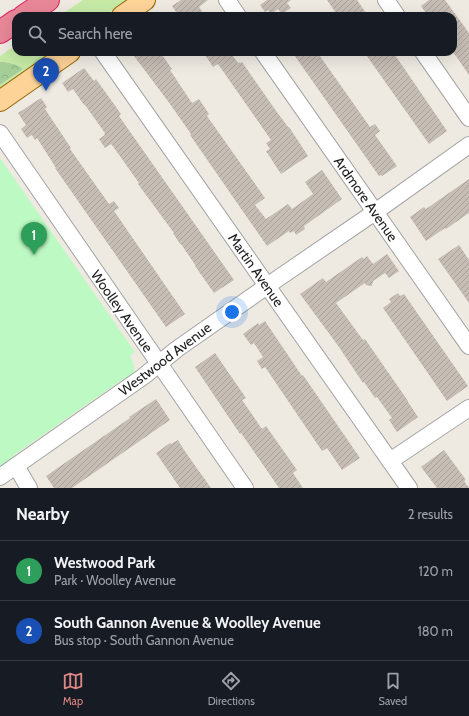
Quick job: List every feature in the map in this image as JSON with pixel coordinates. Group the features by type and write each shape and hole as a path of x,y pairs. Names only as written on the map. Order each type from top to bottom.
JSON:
{"highway":[{"path":"30,12 48,0"},
{"path":"0,32 12,24"}],"main road":[{"path":"128,12 145,0"},
{"path":"0,101 64,56"}],"street":[{"path":"227,0 235,12"},
{"path":"386,0 395,12"},
{"name":"Martin Avenue","path":"106,56 409,488"},
{"name":"Ardmore Avenue","path":"266,56 469,346"},
{"path":"426,56 469,118"},
{"name":"Woolley Avenue","path":"0,133 245,488"},
{"name":"Westwood Avenue","path":"0,477 144,376 177,349 469,146"},
{"path":"390,461 469,408"},
{"path":"16,466 28,488"}],"green space":[{"path":"83,0 127,0 110,12 65,12"},
{"path":"12,48 12,56 47,56 0,89 0,85 23,69 6,62 0,62 0,56"},
{"path":"0,62 6,62 23,69 0,85"},
{"path":"0,158 135,352 130,356 134,366 134,376 127,382 123,379 14,455 0,470"}],"building":[{"path":"181,0 208,0 199,7 202,12 176,12 172,6"},
{"path":"267,0 291,0 287,3 291,8 285,12 280,12 278,9 274,12 270,12 268,10 265,12 260,5"},
{"path":"327,0 357,0 365,12 335,12"},
{"path":"429,0 445,0 454,12 425,12 421,6"},
{"path":"457,16 469,33 469,75 456,56 457,56"},
{"path":"134,56 163,56 172,69 170,70 192,103 199,99 209,114 207,116 265,198 255,205 266,219 288,204 292,209 313,194 305,182 322,170 342,199 304,226 305,229 296,235 294,231 290,233 289,231 267,246 170,104"},
{"path":"206,56 233,56 238,63 242,62 308,156 281,174 266,151 270,149 266,143 271,140 218,64 213,67"},
{"path":"295,56 320,56 370,127 375,124 380,131 375,135 397,166 382,176 379,176"},
{"path":"367,56 396,56 447,131 429,144"},
{"path":"84,68 94,81 96,79 121,114 119,116 234,280 214,293 112,145 111,144 105,148 99,139 105,135 105,133 85,105 73,89 68,92 62,83"},
{"path":"41,98 47,107 45,109 71,148 70,149 109,204 114,201 119,208 114,211 185,314 166,327 55,168 37,138 35,140 32,135 27,138 21,129 26,125 18,113"},
{"path":"469,179 469,213 426,241 410,217 424,207 426,209"},
{"path":"459,245 469,260 469,303 438,259"},
{"path":"387,254 399,271 389,278 385,273 373,281 372,286 366,285 365,283 336,303 363,340 365,339 418,417 397,432 389,420 392,418 377,397 375,398 364,382 363,383 339,347 300,294 323,278 326,282 362,257 364,259 367,256 373,264"},
{"path":"398,293 400,296 404,294 468,386 447,401 383,308 391,302 389,299"},
{"path":"265,321 360,458 342,470 327,448 322,451 265,367 262,369 257,361 263,357 254,343 251,345 243,334 258,323 259,325"},
{"path":"215,353 246,398 242,400 262,429 266,426 297,470 293,473 303,488 279,488 241,433 240,434 195,367"},
{"path":"156,399 170,420 72,488 54,488 46,476"},
{"path":"178,440 211,488 180,488 156,453 170,443 171,444"},
{"path":"444,450 466,480 464,481 469,488 437,488 421,467"}],"place":[{"name":"South Gannon Avenue & Woolley Avenue","path":"46,91"},
{"name":"Westwood Park","path":"34,255"}]}
